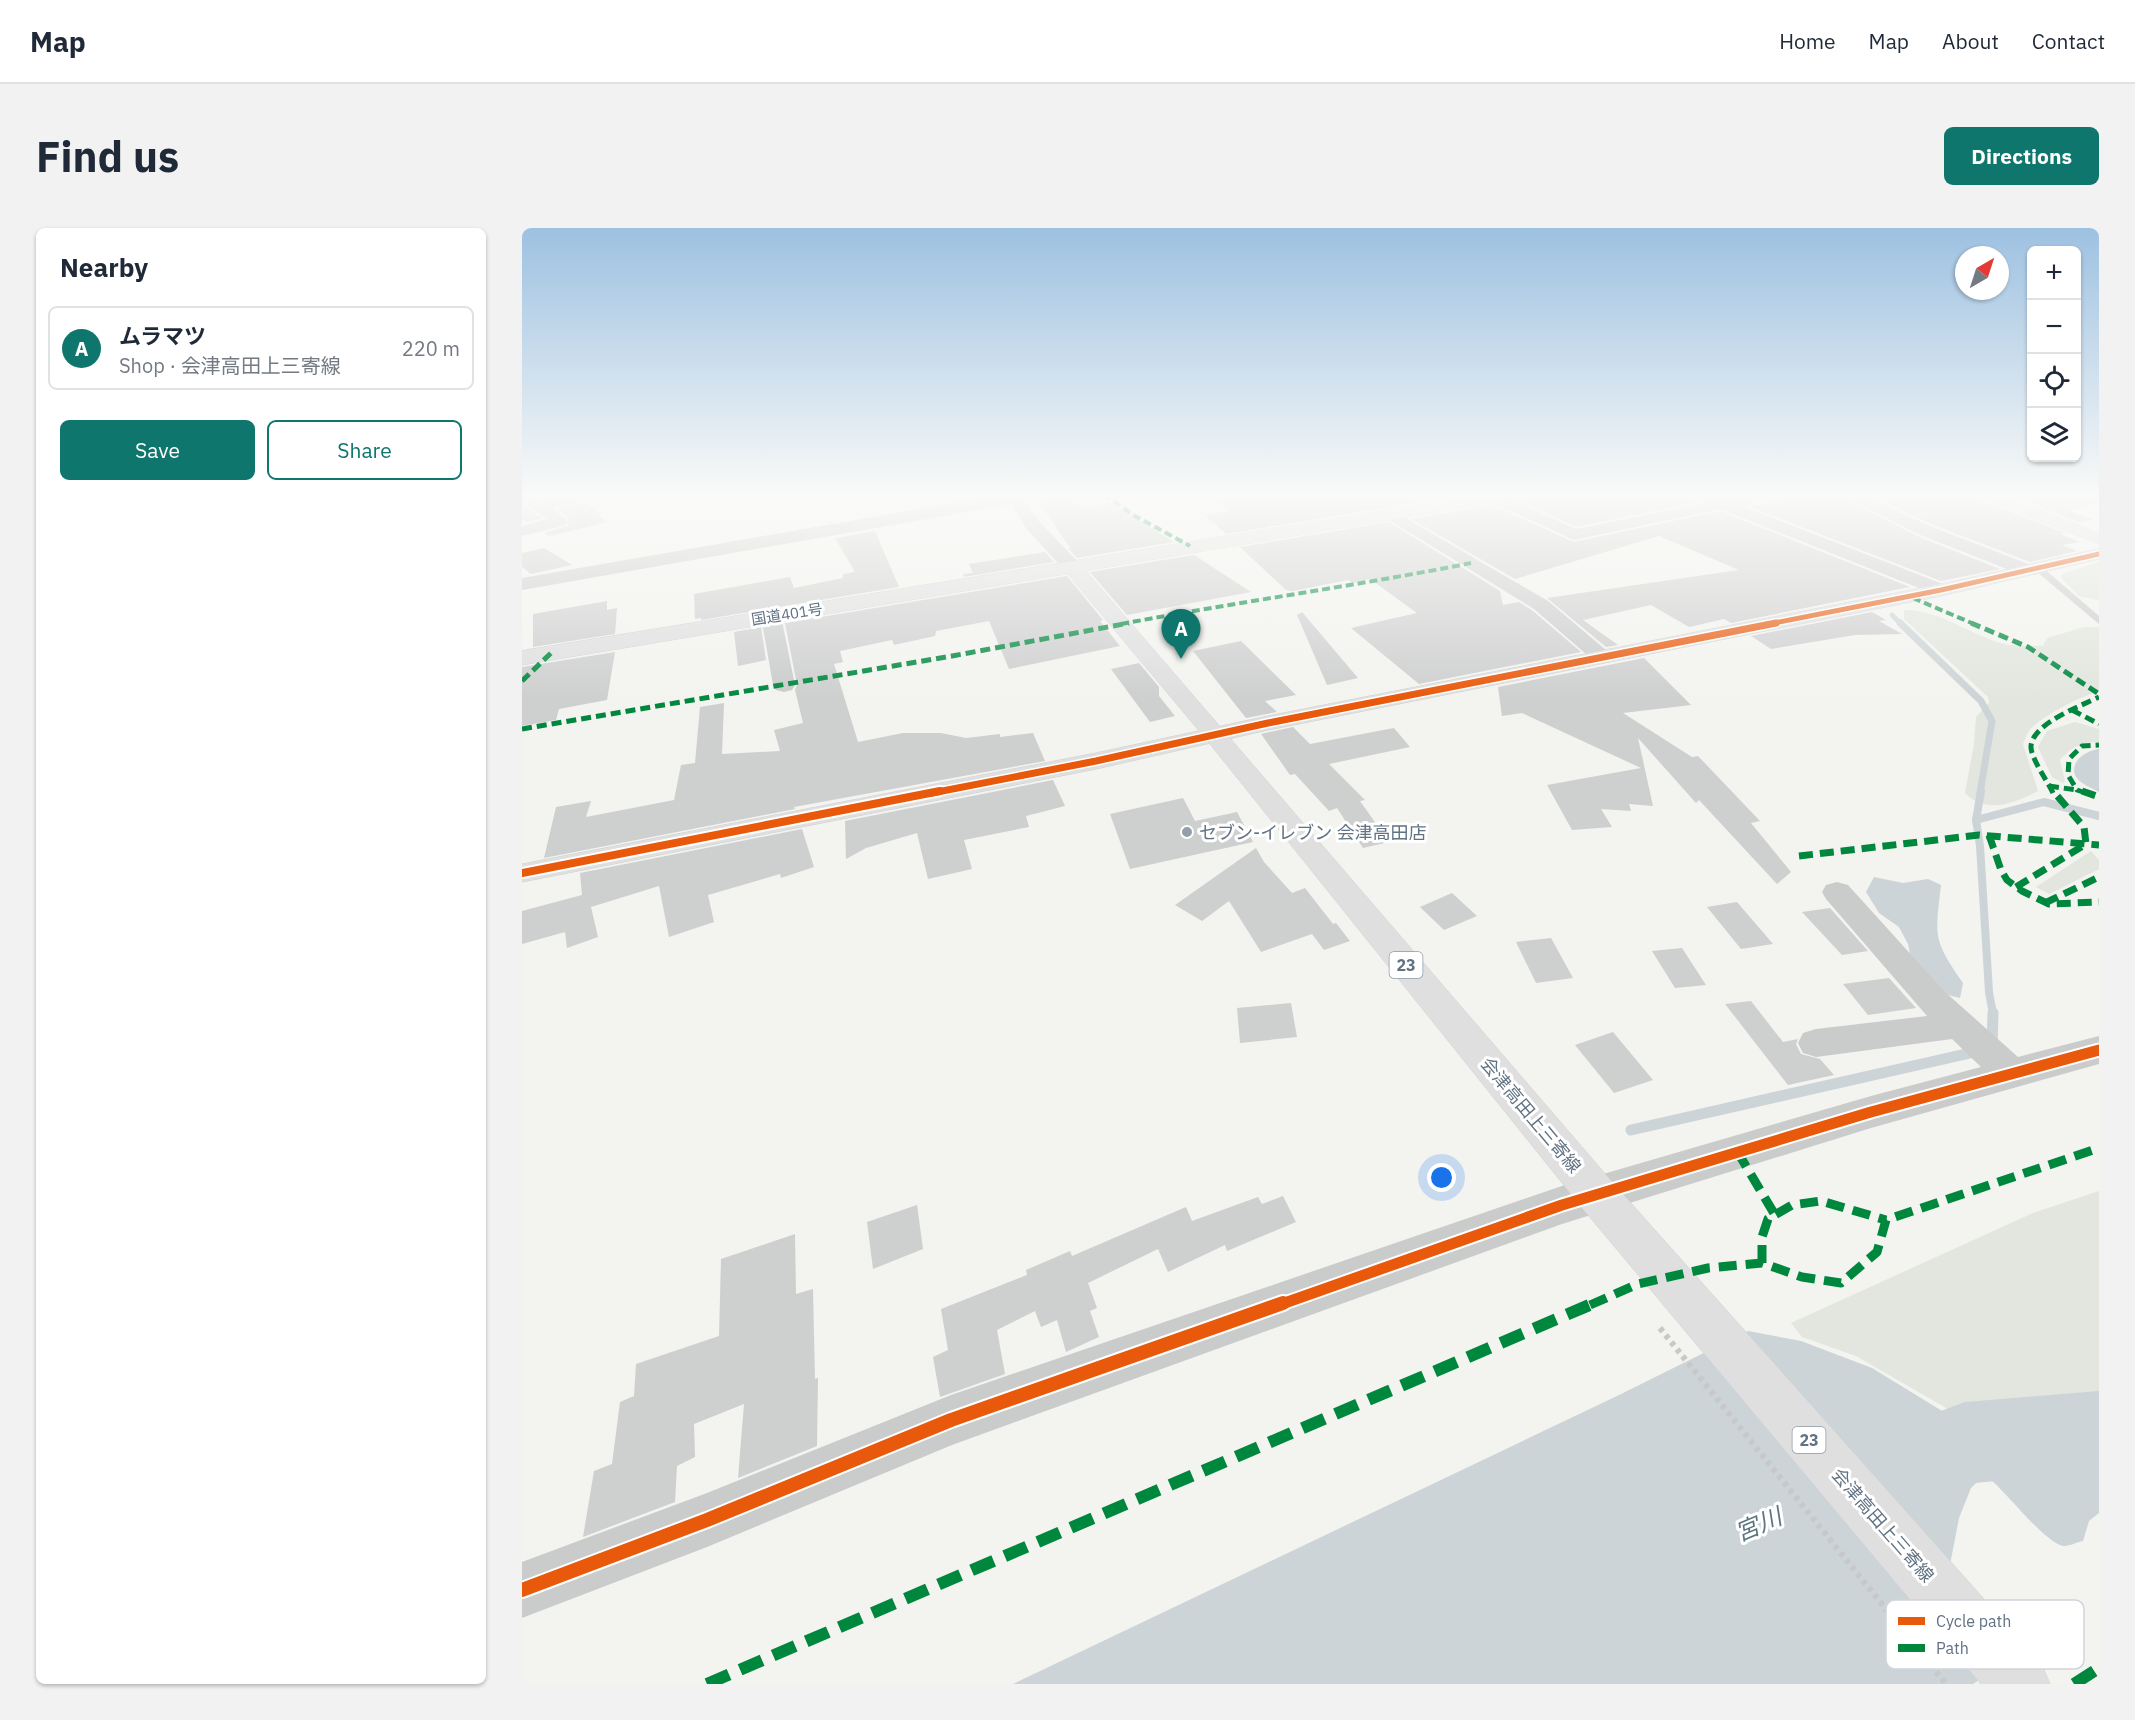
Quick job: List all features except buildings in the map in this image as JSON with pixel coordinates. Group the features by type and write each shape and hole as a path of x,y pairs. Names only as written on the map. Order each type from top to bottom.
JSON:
{"main road":[{"name":"国道401号","path":"522,658 1109,562"},
{"path":"522,873 1096,761 1215,734 1941,590 2067,562"},
{"name":"会津高田上三寄線","path":"1073,568 1215,734 1598,1196 1947,1600"},
{"name":"会津高田上三寄線","path":"2007,1669 2020,1684"}],"street":[{"path":"522,584 647,562"},
{"path":"1067,562 1073,568"},
{"path":"1469,562 1541,606 1602,656"},
{"path":"1877,562 1941,590"},
{"path":"2012,562 2034,570"},
{"path":"771,616 784,686"},
{"path":"1838,892 1932,1000 2012,1074"},
{"path":"1816,1044 1959,1025"},
{"path":"522,1590 707,1520 951,1420 1550,1209 1792,1134 2099,1050"}],"lane":[{"path":"2034,570 2099,621"}],"path":[{"path":"1658,1325 1886,1609"},
{"path":"1934,1669 1946,1684"}],"shaded area":[{"path":"2099,562 2099,600 2079,596 2061,578 2062,574"},
{"path":"1904,610 1928,613 1986,638 2013,645 2043,646 2047,638 2084,627 2099,627 2099,692 2051,713 2029,731 2023,744 2038,791 2001,805 1982,804 1965,793 1974,744 1976,717 1989,703 1988,697 1904,619"},
{"path":"2075,722 2099,729 2099,742 2078,746 2060,760 2065,781 2063,783 2052,777 2038,747 2047,731"},
{"path":"2091,851 2099,860 2099,869 2049,894 2036,887"},
{"path":"2099,1191 2099,1427 2035,1451 2012,1446 1856,1356 1802,1337 1791,1323 2033,1213"}],"water":[{"path":"2099,749 2099,792 2079,780 2074,770 2077,760 2090,751"},
{"path":"1874,877 1903,883 1928,879 1941,885 1938,937 1946,957 1963,983 1960,998 1936,992 1913,969 1908,944 1899,927 1879,913 1866,892"},
{"path":"1748,1331 1801,1341 1872,1368 2022,1460 2048,1459 2099,1436 2099,1513 2089,1521 2083,1541 2064,1546 2038,1528 1990,1479 1978,1481 1971,1488 1959,1518 1949,1570 1957,1600 1886,1600 1886,1669 1976,1669 1979,1680 1973,1684 1013,1684 1617,1396"}],"waterway":[{"path":"1892,615 1900,623"},
{"path":"1900,623 1981,701 1992,721 1980,793"},
{"path":"1976,820 1981,791"},
{"path":"1976,820 2044,802 2099,816"},
{"path":"1976,820 1980,846 1989,992 1993,1014"},
{"path":"1992,1047 1993,1014"},
{"path":"1631,1130 1979,1051"},
{"name":"宮川","path":"1921,1458 1965,1443 2099,1431"}],"marked path":[{"path":"522,729 952,656 1228,604 1379,581 1471,563"},
{"path":"1913,598 2028,647 2099,694"},
{"path":"522,681 551,653"},
{"path":"2016,887 2086,844 2084,827 2054,794 2033,755 2031,746 2036,733 2048,723 2099,697"},
{"path":"2072,710 2099,724"},
{"path":"2099,745 2082,746 2069,759 2068,775 2077,790 2099,797"},
{"path":"2049,786 2077,790"},
{"path":"1799,856 1979,835 2099,845"},
{"path":"1989,835 2001,870 2007,880 2022,891 2049,904 2099,902"},
{"path":"2045,903 2099,877"},
{"path":"707,1684 1638,1284 1708,1268 1762,1263 1802,1277 1841,1283 1877,1252 1886,1220 2099,1148"},
{"path":"1737,1151 1775,1215"},
{"path":"1762,1263 1762,1237 1768,1219 1792,1205 1821,1201 1886,1220"},
{"path":"2074,1684 2099,1668"}],"cycle path":[{"path":"522,873 1096,761 1268,723 1941,590 2064,562"},
{"path":"522,1590 707,1520 951,1420 1562,1205 1871,1112 2099,1050"}],"place":[{"name":"ムラマツ","path":"1181,659"},
{"name":"セブン-イレブン 会津高田店","path":"1187,832"}]}
